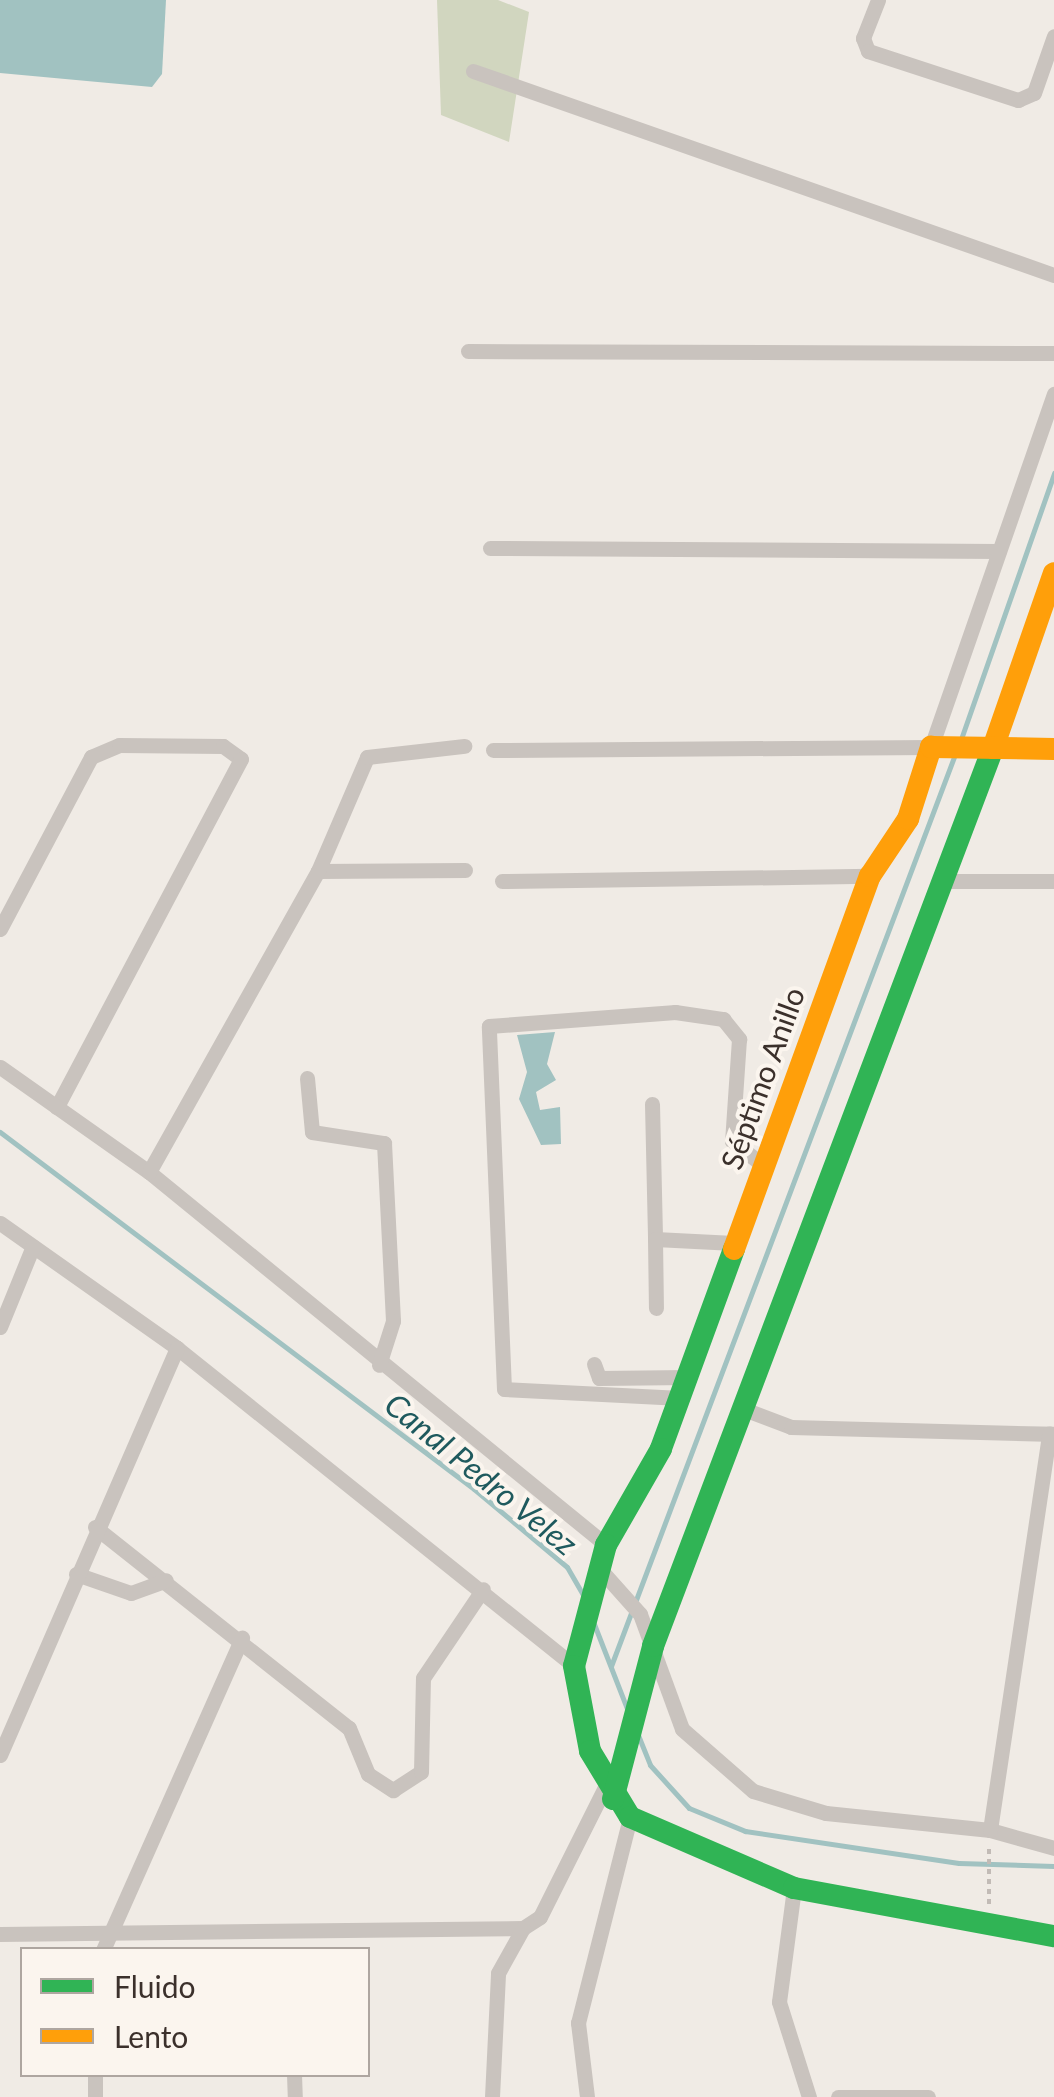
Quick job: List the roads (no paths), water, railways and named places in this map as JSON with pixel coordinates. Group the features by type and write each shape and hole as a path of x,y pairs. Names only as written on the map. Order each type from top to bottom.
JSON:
{"street":[{"path":"878,0 863,38 868,51 1018,100 1034,93 1054,36"},
{"path":"473,71 1054,275"},
{"path":"468,350 1054,353"},
{"name":"Séptimo Anillo","path":"609,1793 582,1724 574,1666 600,1562 684,1387 761,1164 870,876 952,748 999,551 1054,394"},
{"path":"490,548 999,551"},
{"path":"492,2097 498,1973 523,1928 540,1917 623,1761 653,1646 995,750 1054,573"},
{"path":"0,929 91,757 119,745 171,745 223,746 241,759 57,1107"},
{"path":"148,1172 318,871 369,754 464,746"},
{"path":"493,750 1054,749"},
{"path":"318,871 466,870"},
{"path":"502,881 870,876"},
{"path":"946,881 1054,881"},
{"path":"684,1387 504,1389 489,1026 675,1012 723,1020 739,1039 732,1141 761,1164"},
{"path":"0,1067 148,1172 380,1365 600,1562 640,1614 682,1728 753,1791 826,1813 990,1830 1054,1848"},
{"path":"307,1078 312,1132 384,1143 393,1322 380,1365"},
{"path":"652,1104 656,1308"},
{"path":"0,1223 177,1348 483,1589 574,1666"},
{"path":"654,1239 734,1243"},
{"path":"0,1327 33,1246"},
{"path":"0,1755 177,1348"},
{"path":"594,1364 599,1378 684,1387"},
{"path":"741,1408 790,1427 1052,1433 990,1830"},
{"path":"96,1528 242,1638 349,1728 368,1774 393,1790 421,1772 423,1678 483,1589"},
{"path":"76,1574 122,1592 166,1580"},
{"path":"104,1947 242,1638"},
{"path":"609,1793 630,1817 794,1888 1054,1936"},
{"path":"587,2097 578,2023 630,1817"},
{"path":"794,1888 779,2002 809,2097"},
{"path":"0,1934 523,1928"},
{"path":"291,1930 292,1947"},
{"path":"838,2097 928,2097"}],"water":[{"path":"0,0 166,0 162,74 152,87 0,73"},
{"path":"555,1032 547,1064 556,1080 536,1092 540,1110 560,1107 561,1144 541,1145 519,1099 527,1072 517,1035"}],"waterway":[{"path":"961,739 1054,473"},
{"path":"611,1666 955,754"},
{"name":"Canal Pedro Velez","path":"0,1132 474,1489 567,1567 583,1595"},
{"name":"Canal Pedro Velez","path":"594,1624 628,1711"},
{"name":"Canal Pedro Velez","path":"638,1735 650,1765 689,1808 745,1831 959,1863 1054,1866"}]}
